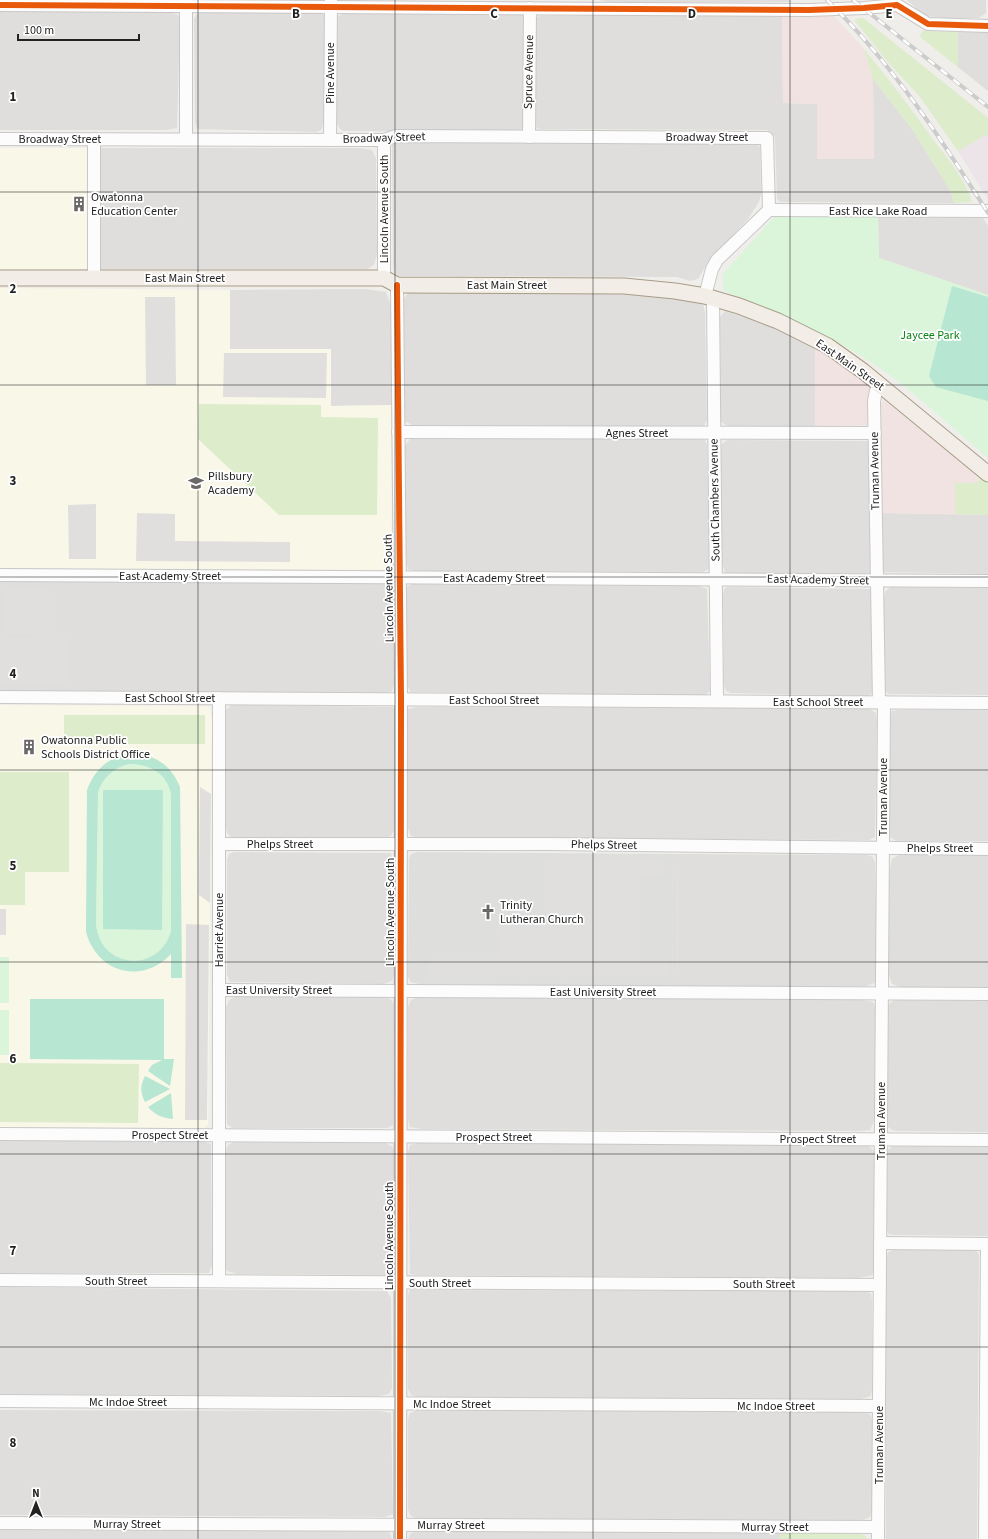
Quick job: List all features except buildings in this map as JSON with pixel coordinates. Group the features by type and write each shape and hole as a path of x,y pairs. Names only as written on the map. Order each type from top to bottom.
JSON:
{"main road":[{"name":"East Main Street","path":"0,278 94,278 624,286 650,287 709,297 753,310 804,333 828,346 879,385 988,474"}],"street":[{"path":"0,5 54,3 459,4 530,8 587,4 809,10 894,3 928,24 988,26"},
{"path":"186,3 186,139"},
{"name":"Pine Avenue","path":"330,140 331,4"},
{"name":"Spruce Avenue","path":"528,137 530,8"},
{"name":"Broadway Street","path":"0,139 384,140 396,136 767,138 769,210"},
{"path":"94,139 94,278"},
{"name":"Lincoln Avenue South","path":"384,140 398,432 400,578 400,1539"},
{"name":"East Rice Lake Road","path":"769,210 988,211"},
{"name":"South Chambers Avenue","path":"717,701 714,433 709,297 712,269 717,260 769,210"},
{"name":"Truman Avenue","path":"878,1533 883,848 874,401 879,385"},
{"name":"Agnes Street","path":"398,432 875,433"},
{"name":"East Academy Street","path":"0,575 988,581"},
{"name":"East School Street","path":"0,697 988,703"},
{"name":"Harriet Avenue","path":"219,698 219,1281"},
{"name":"Phelps Street","path":"219,844 549,844 988,849"},
{"name":"East University Street","path":"219,990 988,994"},
{"name":"Prospect Street","path":"0,1134 988,1140"},
{"path":"880,1243 988,1244 985,1539"},
{"name":"South Street","path":"0,1280 880,1285"},
{"name":"Mc Indoe Street","path":"0,1402 879,1406"},
{"name":"Murray Street","path":"0,1523 400,1525 878,1533"}],"shaded area":[{"path":"599,0 790,0 791,2 607,2"},
{"path":"907,0 986,0 986,13 979,18 939,18 924,15"},
{"path":"0,12 171,12 178,15 180,21 177,128 166,130 0,130"},
{"path":"205,12 317,12 324,15 326,24 324,123 321,130 316,132 197,129 195,123 194,19 197,14"},
{"path":"346,13 517,13 523,15 525,23 524,128 515,132 344,131 340,129 337,123 336,21 338,16"},
{"path":"782,14 783,103 817,104 874,159 873,79 912,129 950,190 954,203 780,202 777,199 775,137 767,130 540,129 534,124 535,18 540,16"},
{"path":"782,14 833,15 864,49 873,79 874,159 817,159 817,104 783,103"},
{"path":"958,32 988,32 988,91 958,67"},
{"path":"988,134 988,200 958,151"},
{"path":"397,141 756,143 760,147 761,194 759,202 748,219 710,259 698,279 690,281 677,277 399,276 394,273 393,262 392,145"},
{"path":"0,148 93,148 93,269 0,269"},
{"path":"93,148 360,148 372,150 376,158 377,255 374,265 367,269 93,269"},
{"path":"878,217 983,218 988,226 988,295 879,258"},
{"name":"Pillsbury Academy","path":"0,288 230,290 230,349 331,349 331,406 391,405 392,567 387,570 0,568"},
{"path":"365,289 386,292 391,306 391,405 331,406 331,349 230,349 230,290"},
{"path":"416,291 649,294 703,304 705,312 707,420 704,426 697,428 412,425 405,421 404,414 403,300 408,293"},
{"path":"145,297 175,297 176,385 146,385"},
{"path":"725,311 770,326 815,348 815,426 728,426 721,422 720,317"},
{"path":"815,348 840,363 870,387 870,425 815,426"},
{"path":"224,353 327,353 326,398 223,397"},
{"path":"884,400 979,476 978,483 955,483 955,514 882,513 879,406"},
{"path":"410,439 705,440 707,445 710,568 703,572 416,571 408,569 406,562 405,446"},
{"path":"727,440 869,441 873,571 870,573 732,574 725,572 722,564 721,450 722,444"},
{"path":"96,504 96,559 69,559 68,505"},
{"path":"137,513 175,514 175,541 290,542 290,562 136,561"},
{"path":"882,513 988,515 988,574 882,571"},
{"path":"0,580 391,584 393,592 394,684 392,691 387,693 0,691"},
{"path":"412,584 699,586 707,589 710,691 705,695 411,692 407,686 407,587"},
{"path":"727,587 871,589 873,593 873,693 867,696 731,693 726,691 724,685 723,595 724,590"},
{"path":"890,587 988,588 988,695 888,694 884,689 884,598 885,592"},
{"path":"4,589 49,589 49,635 3,634"},
{"path":"0,639 69,639 69,682 0,682"},
{"path":"0,705 207,706 210,708 212,721 208,1125 204,1128 0,1127"},
{"path":"231,705 393,707 395,712 394,830 391,836 386,838 231,837 227,833 226,828 226,710"},
{"path":"417,707 868,708 876,713 877,722 875,837 869,840 419,838 411,836 408,828 408,709"},
{"path":"988,710 988,841 897,841 891,838 889,833 891,715 892,711"},
{"path":"200,787 211,794 210,903 199,895"},
{"path":"234,852 391,853 393,861 394,975 392,981 383,984 230,982 227,975 227,860 229,854"},
{"path":"417,852 677,854 678,987 419,984 411,982 408,977 409,859 411,854"},
{"path":"902,853 988,854 988,987 903,988 892,984 889,975 889,874 892,859"},
{"path":"677,854 867,855 873,857 875,863 877,975 875,983 866,986 678,987"},
{"path":"545,859 664,860 664,877 640,876 639,961 667,962 667,976 426,977 428,962 439,958 502,959 502,930 507,923 514,916 545,915"},
{"path":"0,909 6,909 6,935 0,935"},
{"path":"186,924 209,925 207,1120 185,1120"},
{"path":"235,997 382,997 391,999 394,1005 393,1125 387,1128 232,1128 227,1124 226,1007 229,1000"},
{"path":"418,997 861,1000 873,1002 876,1008 875,1119 870,1130 859,1131 422,1129 410,1127 408,1119 408,1007 411,1000"},
{"path":"897,1000 988,1001 988,1132 897,1131 892,1130 887,1126 888,1006 891,1002"},
{"path":"0,1140 204,1142 211,1144 212,1265 209,1273 0,1273"},
{"path":"234,1142 385,1143 391,1146 394,1150 391,1271 387,1275 237,1274 227,1271 225,1266 226,1150 228,1145"},
{"path":"418,1143 867,1145 874,1151 874,1271 871,1276 856,1278 410,1274 408,1152 410,1145"},
{"path":"894,1145 988,1146 988,1236 888,1234 886,1224 887,1151"},
{"path":"893,1250 970,1250 978,1252 977,1539 886,1539 886,1261 888,1252"},
{"path":"0,1287 387,1291 391,1298 392,1388 389,1394 379,1396 0,1394"},
{"path":"410,1290 865,1291 871,1294 872,1300 871,1396 861,1399 417,1397 411,1395 408,1389 408,1295"},
{"path":"0,1410 380,1411 391,1413 393,1514 385,1517 0,1515"},
{"path":"418,1410 859,1412 870,1414 873,1422 872,1511 870,1517 863,1520 418,1519 411,1516 408,1510 408,1419 410,1413"},
{"path":"0,1530 378,1531 389,1532 392,1539 0,1539"},
{"path":"724,1532 724,1539 408,1539 411,1533"},
{"path":"724,1532 780,1533 780,1539 724,1539"}],"green space":[{"path":"857,18 863,18 988,118 988,134 958,151 920,97 887,61 855,21"},
{"path":"922,31 958,32 958,67 920,37"},
{"path":"864,49 951,163 966,186 972,202 954,203 950,190 912,129 873,79"},
{"name":"Jaycee Park","path":"774,217 878,217 879,258 988,295 988,458 915,395 871,362 810,328 724,291 722,275"},
{"path":"952,286 988,297 988,401 936,387 929,376"},
{"path":"199,404 321,405 321,417 378,418 377,515 279,515 198,439"},
{"path":"979,476 988,484 988,515 955,514 955,483 978,483"},
{"path":"64,715 205,715 205,744 64,744"},
{"path":"127,754 145,755 160,761 171,772 180,787 182,978 171,978 171,954 159,964 147,969 134,971 122,970 110,965 100,957 92,946 86,932 87,790 97,771 107,762","holes":["129,764 136,764 150,768 161,775 166,780 171,794 171,931 164,945 155,954 143,960 130,960 118,957 108,950 100,939 96,924 98,792 103,782 113,771"]},
{"path":"129,764 136,764 156,771 166,780 171,794 171,931 164,945 155,954 143,960 130,960 118,957 108,950 100,939 96,924 98,792 109,774 118,768"},
{"path":"0,772 69,772 69,872 25,872 25,905 0,905"},
{"path":"103,790 163,790 162,930 103,929"},
{"path":"0,957 9,957 9,1003 0,1003"},
{"path":"30,999 164,999 164,1059 174,1059 170,1086 148,1071 152,1065 162,1060 30,1059"},
{"path":"0,1010 9,1010 9,1055 0,1055"},
{"path":"0,1063 139,1064 138,1123 0,1122"},
{"path":"145,1076 170,1089 145,1102 141,1089"},
{"path":"171,1093 173,1119 159,1116 148,1107"},
{"path":"780,1533 855,1533 864,1535 868,1539 780,1539"}],"railway":[{"path":"827,0 872,49 914,101 952,156 988,213"},
{"path":"853,0 988,107"}],"cycle path":[{"path":"0,5 809,10 897,5 928,24 988,26"},
{"path":"397,285 401,699 400,1539"}],"place":[{"name":"Owatonna Education Center","path":"79,204"},
{"name":"Pillsbury Academy","path":"196,483"},
{"name":"Owatonna Public Schools District Office","path":"29,747"},
{"name":"Trinity Lutheran Church","path":"488,912"}]}
